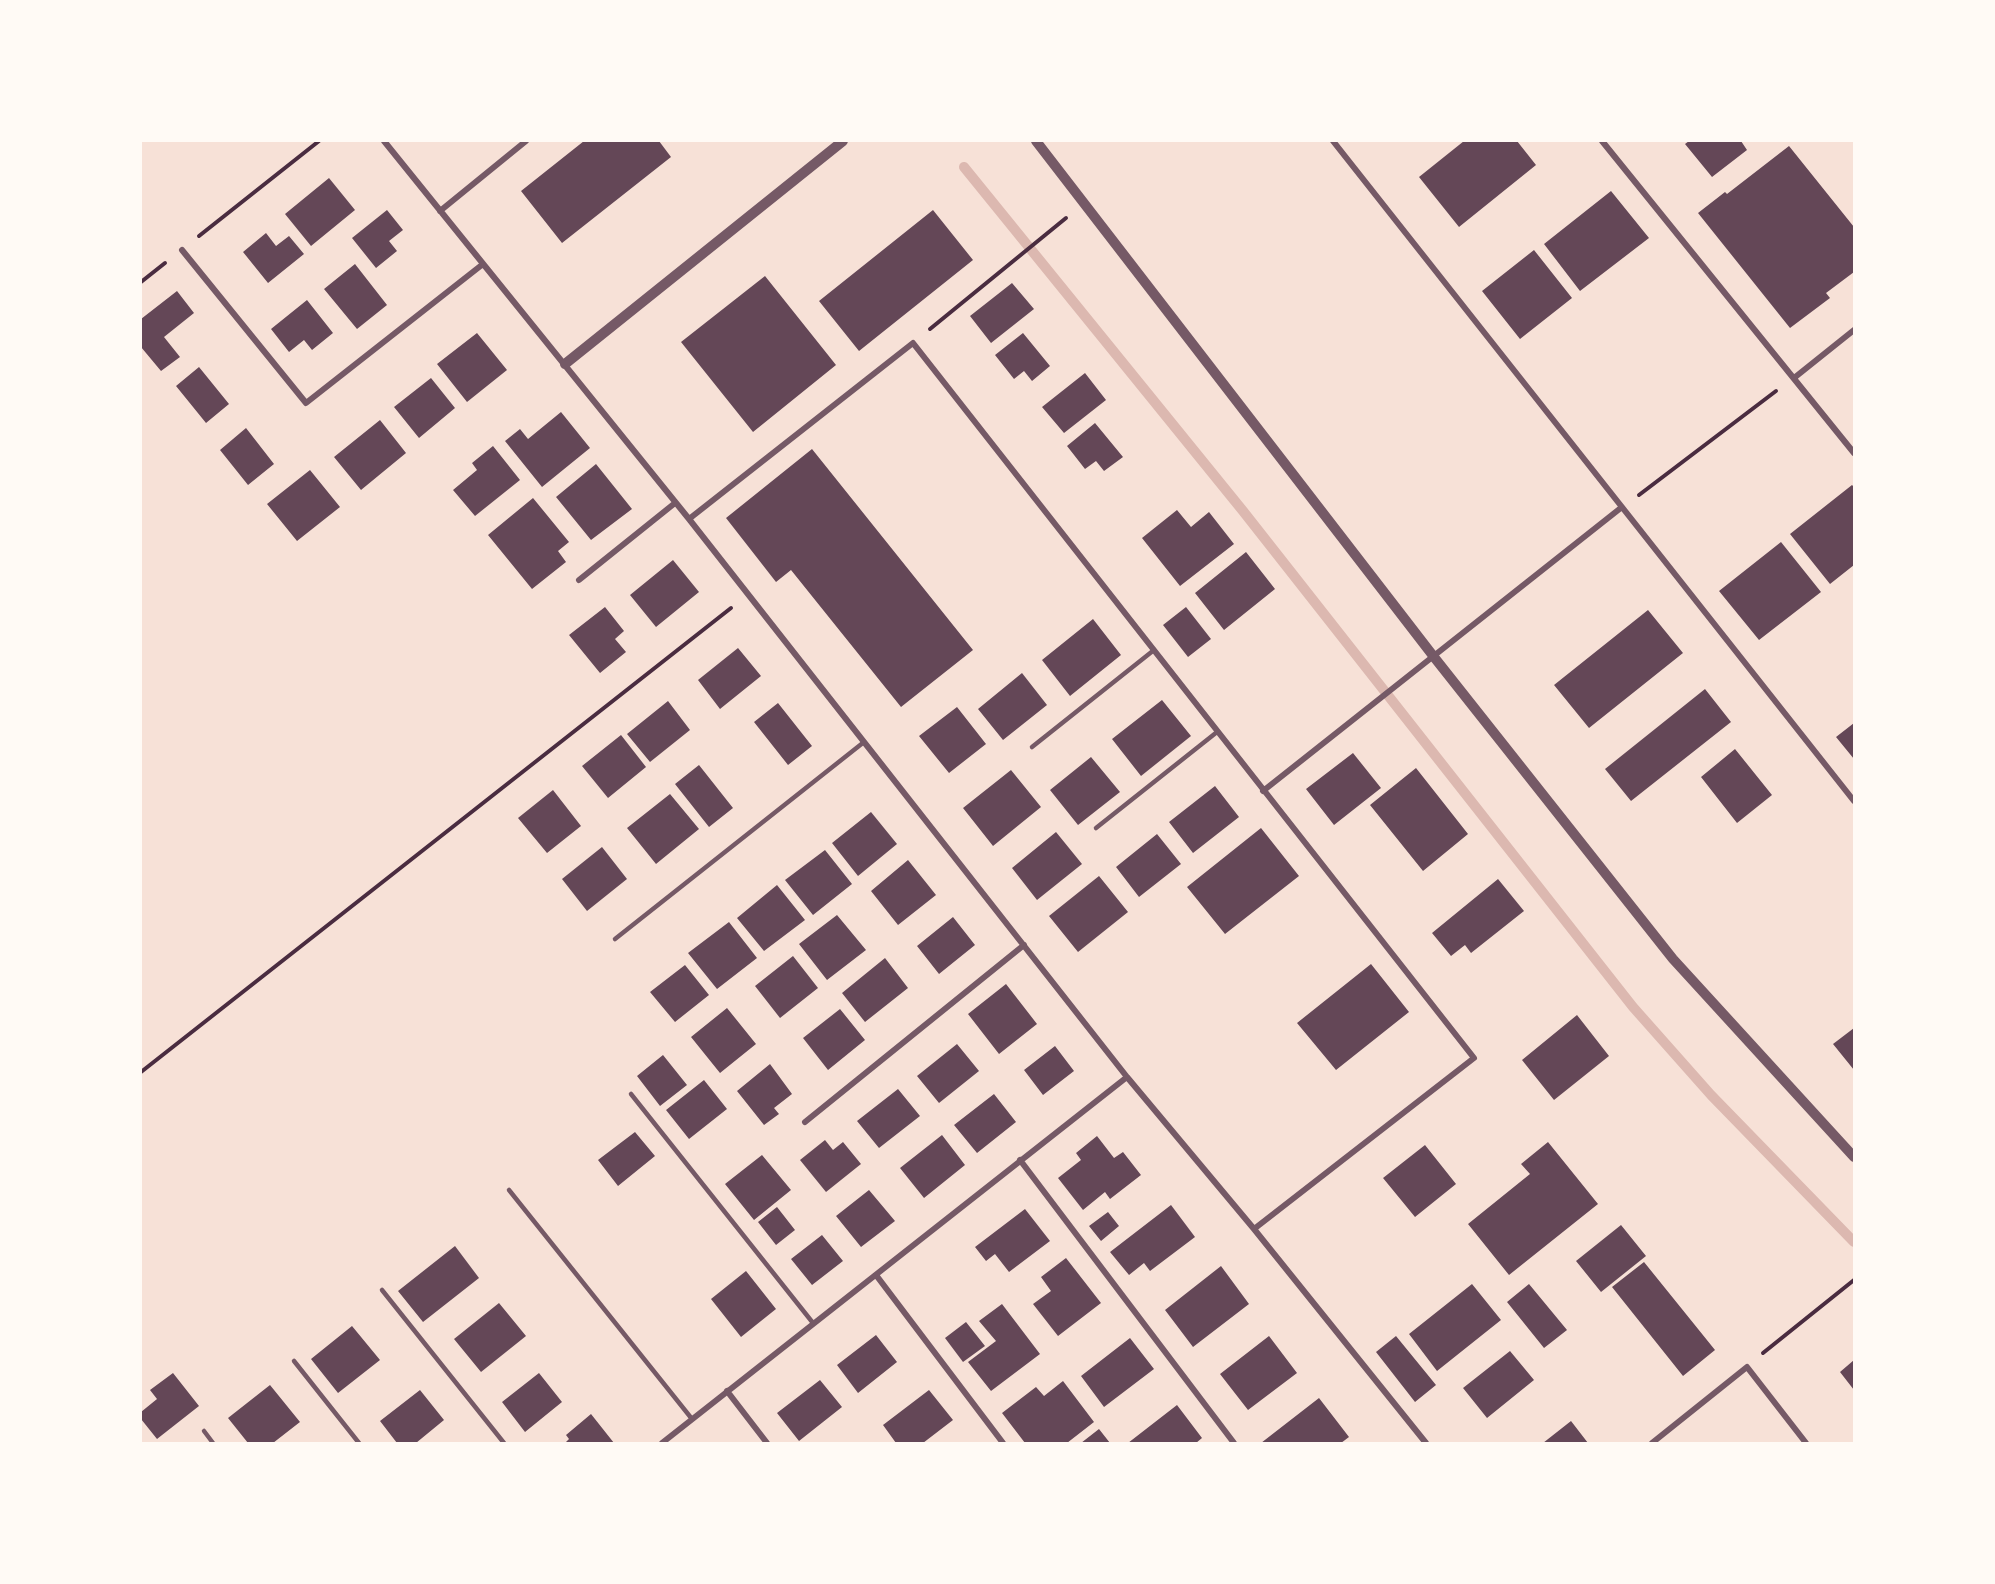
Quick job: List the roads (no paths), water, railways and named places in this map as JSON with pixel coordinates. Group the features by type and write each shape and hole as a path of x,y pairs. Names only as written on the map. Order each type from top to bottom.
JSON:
{"street":[{"path":"384,141 565,364 1127,1077 1254,1229 1426,1443"},
{"path":"440,211 526,141"},
{"path":"565,364 843,141"},
{"path":"1036,141 1434,657 1673,959 1854,1157"},
{"path":"1333,141 1854,801"},
{"path":"1602,141 1854,453"},
{"path":"182,250 306,403 483,264"},
{"path":"1794,378 1854,330"},
{"path":"688,519 913,343 1474,1058 1254,1229"},
{"path":"579,580 675,503"},
{"path":"1263,791 1622,507"},
{"path":"805,1122 1024,945"},
{"path":"662,1443 1127,1077"},
{"path":"1020,1160 1234,1443"},
{"path":"876,1275 1003,1443"},
{"path":"1652,1443 1747,1367 1806,1443"},
{"path":"727,1391 767,1443"}],"lane":[{"path":"1032,747 1154,650"},
{"path":"1096,828 1217,732"},
{"path":"615,939 864,742"},
{"path":"631,1094 813,1323"},
{"path":"509,1190 692,1419"},
{"path":"382,1290 504,1443"},
{"path":"294,1360 359,1443"},
{"path":"204,1431 213,1443"}],"waterway":[{"path":"964,167 1243,511 1633,1007 1711,1095 1854,1242"}]}
